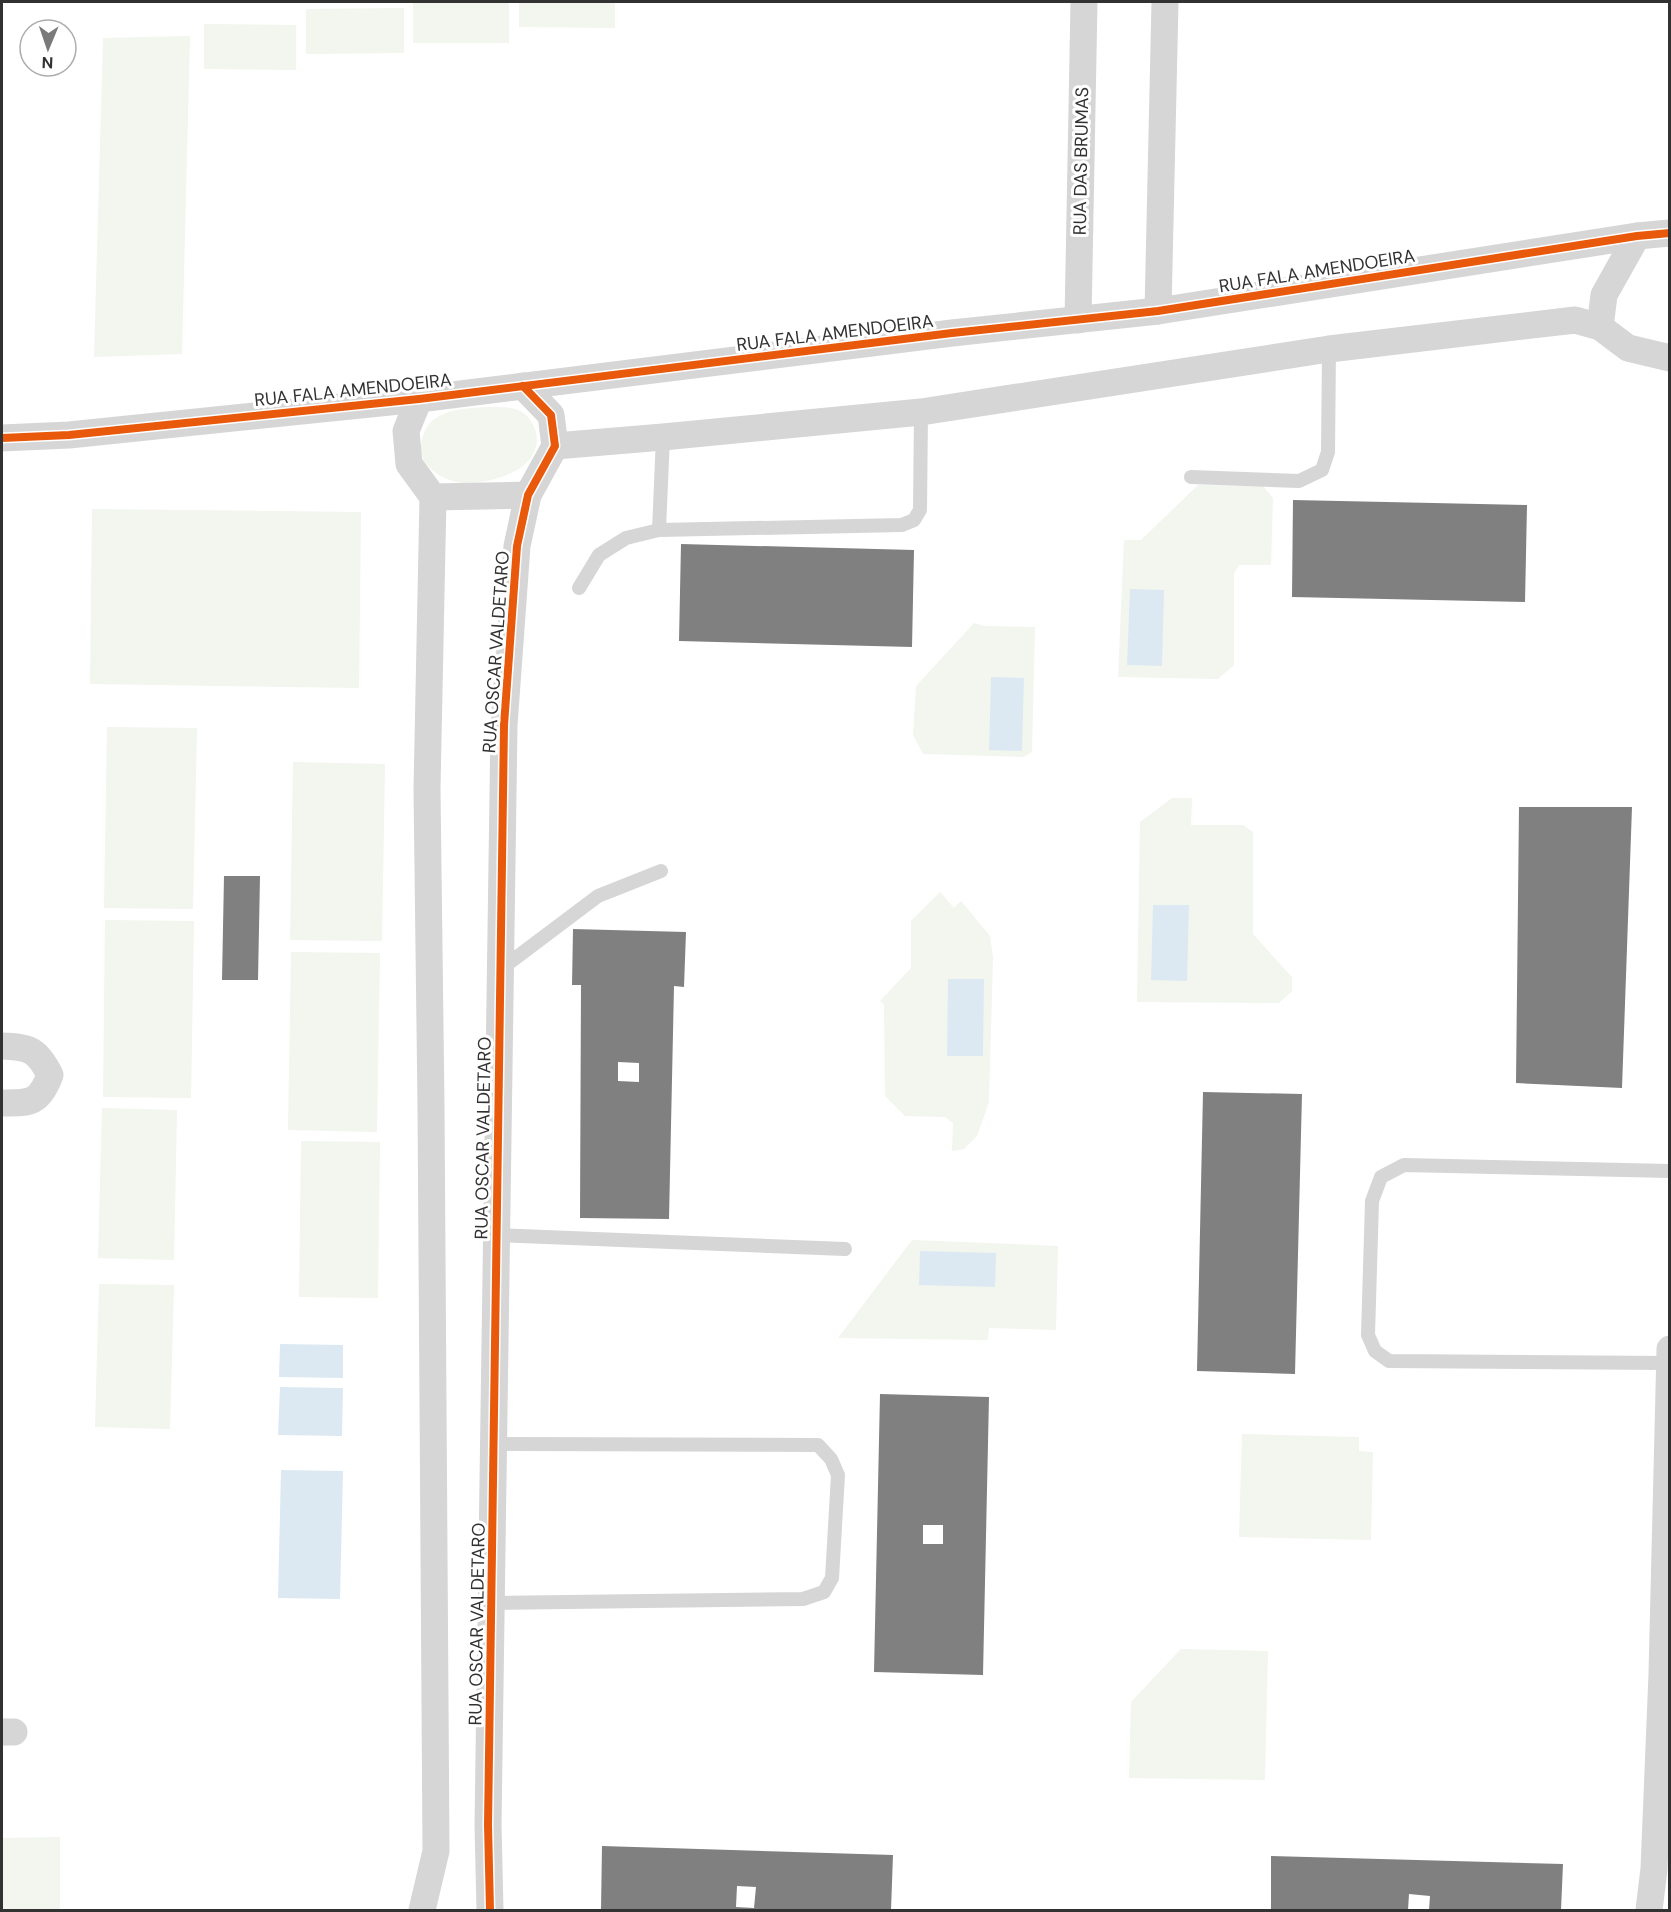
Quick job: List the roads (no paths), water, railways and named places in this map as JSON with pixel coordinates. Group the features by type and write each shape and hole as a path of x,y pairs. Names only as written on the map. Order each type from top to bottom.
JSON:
{"street":[{"name":"RUA DAS BRUMAS","path":"1078,320 1084,2"},
{"path":"1158,311 1165,2"},
{"name":"RUA FALA AMENDOEIRA","path":"2,438 69,435 419,399 1158,311 1670,232"},
{"path":"1600,327 1604,295 1636,236"},
{"path":"524,386 551,415 555,446 921,412 1329,349 1575,320 1600,327 1628,348 1670,358"},
{"path":"419,399 406,431 409,464 433,497 427,789 436,1851 422,1911"},
{"name":"RUA OSCAR VALDETARO","path":"490,1911 488,1825 504,725 517,546 528,495 555,446"},
{"path":"433,497 528,495"},
{"path":"2,1047 26,1047 42,1059 50,1075 44,1092 29,1103 2,1103"},
{"path":"1649,1911 1654,1869 1662,1674 1670,1349"}],"lane":[{"path":"1191,477 1299,481 1322,470 1328,452 1329,349"},
{"path":"579,588 599,555 626,538 659,530 902,525 914,520 920,510 921,412"},
{"path":"659,530 663,437"},
{"path":"501,969 598,896 661,871"},
{"path":"1669,1363 1389,1361 1375,1351 1368,1335 1372,1201 1381,1177 1404,1165 1670,1171"},
{"path":"496,1235 845,1249"},
{"path":"492,1603 803,1599 825,1592 832,1578 838,1475 831,1459 818,1445 495,1444"}]}
